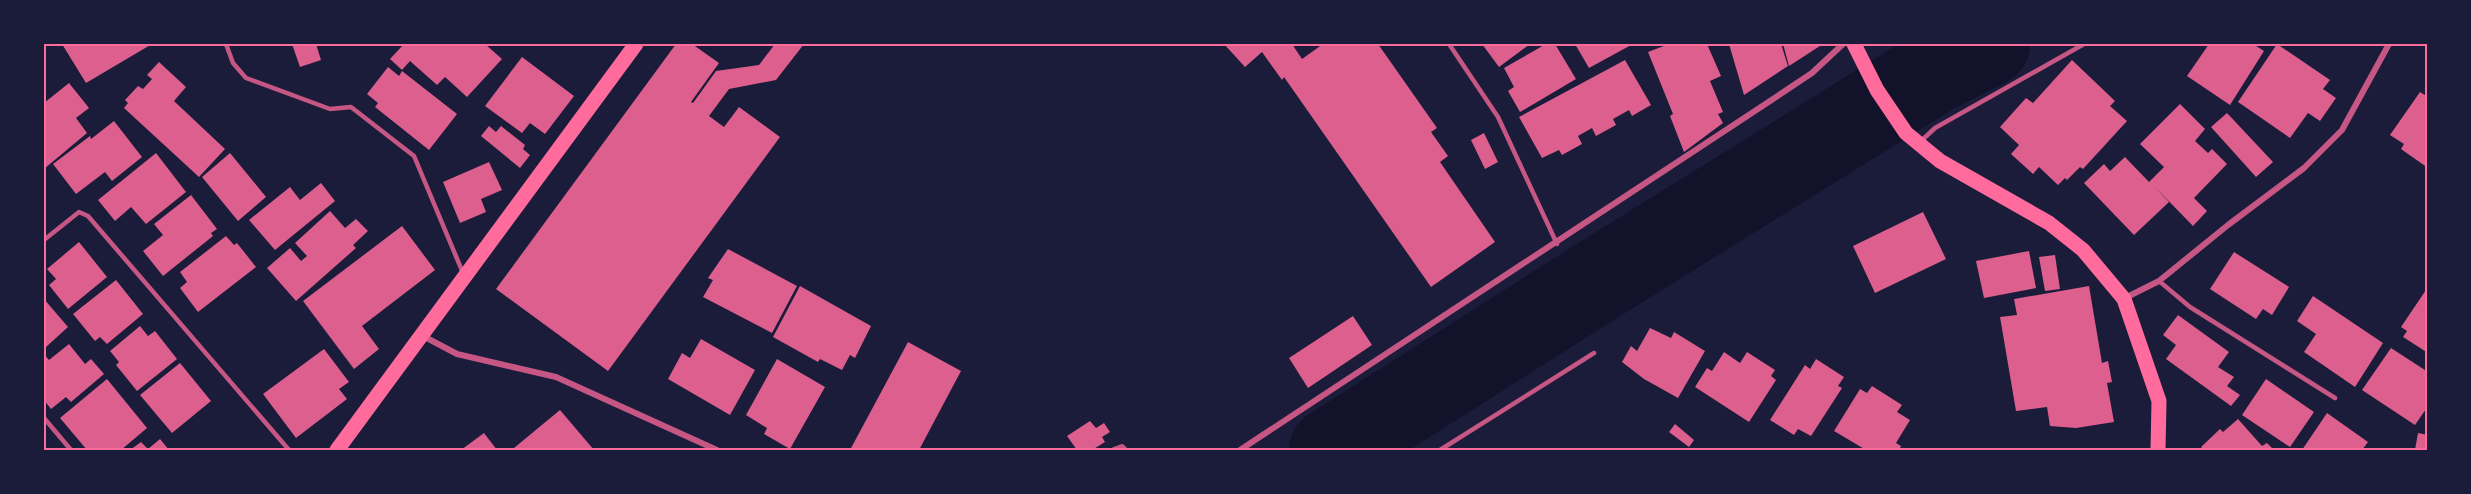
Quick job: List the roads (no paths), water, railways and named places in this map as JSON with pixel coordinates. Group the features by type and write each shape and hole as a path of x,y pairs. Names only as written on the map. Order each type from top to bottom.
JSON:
{"main road":[{"path":"337,450 636,44"},
{"path":"1851,45 1877,90 1906,133 1940,161 2049,223 2083,250 2124,299 2159,401 2158,450"}],"street":[{"path":"2124,299 2159,281 2304,168 2342,130 2389,44"},
{"path":"1240,450 1557,244 1851,45"},
{"path":"421,335 458,354 556,377 717,450"},
{"path":"1114,450 1122,447 1125,450"}],"lane":[{"path":"226,44 233,63 246,78 330,109 351,107 414,156 464,276"},
{"path":"1449,44 1498,117 1557,244"},
{"path":"1918,144 1949,119 2084,44"},
{"path":"44,240 79,212 88,216 289,450"},
{"path":"2159,281 2190,307 2335,398"},
{"path":"1440,450 1594,353"},
{"path":"44,418 71,450"}],"waterway":[{"path":"1331,450 1933,72 1988,44"}]}
